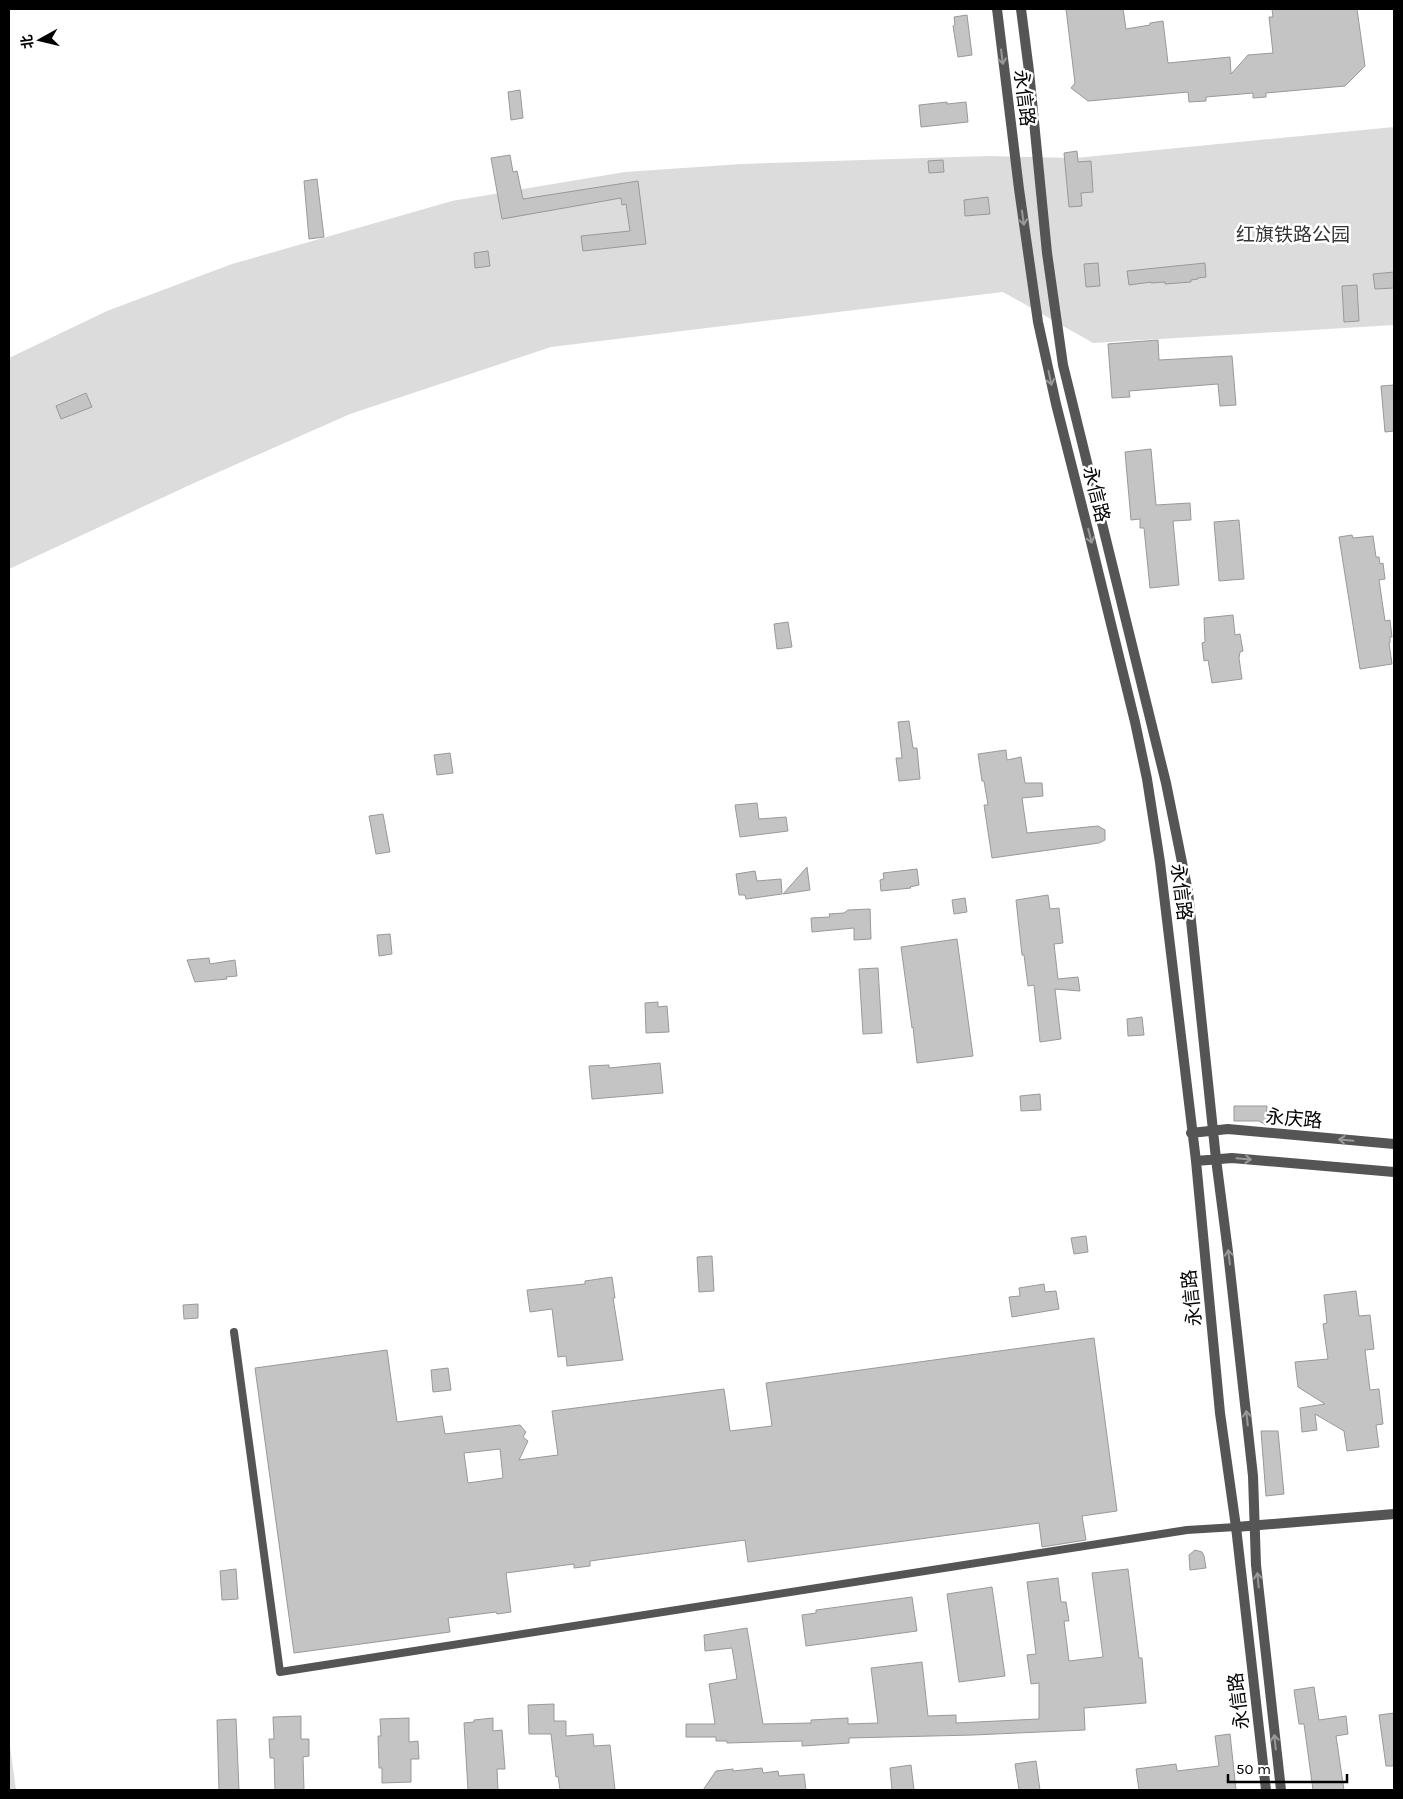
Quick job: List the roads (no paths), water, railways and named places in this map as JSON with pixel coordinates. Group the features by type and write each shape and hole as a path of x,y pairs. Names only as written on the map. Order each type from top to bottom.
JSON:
{"street":[{"name":"永信路","path":"996,9 1038,322 1056,404 1147,779 1164,890 1196,1161 1220,1413 1236,1527 1266,1790"},
{"name":"永信路","path":"1021,9 1045,238 1063,365 1164,774 1188,892 1216,1159 1252,1466 1256,1565 1281,1790"},
{"name":"永庆路","path":"1192,1133 1228,1130 1394,1144"},
{"path":"1196,1161 1232,1158 1394,1172"},
{"path":"1236,1527 1394,1514"}],"lane":[{"path":"234,1332 280,1672 1187,1530 1236,1527"}],"park label":[{"name":"红旗铁路公园","path":"1293,234"}]}
